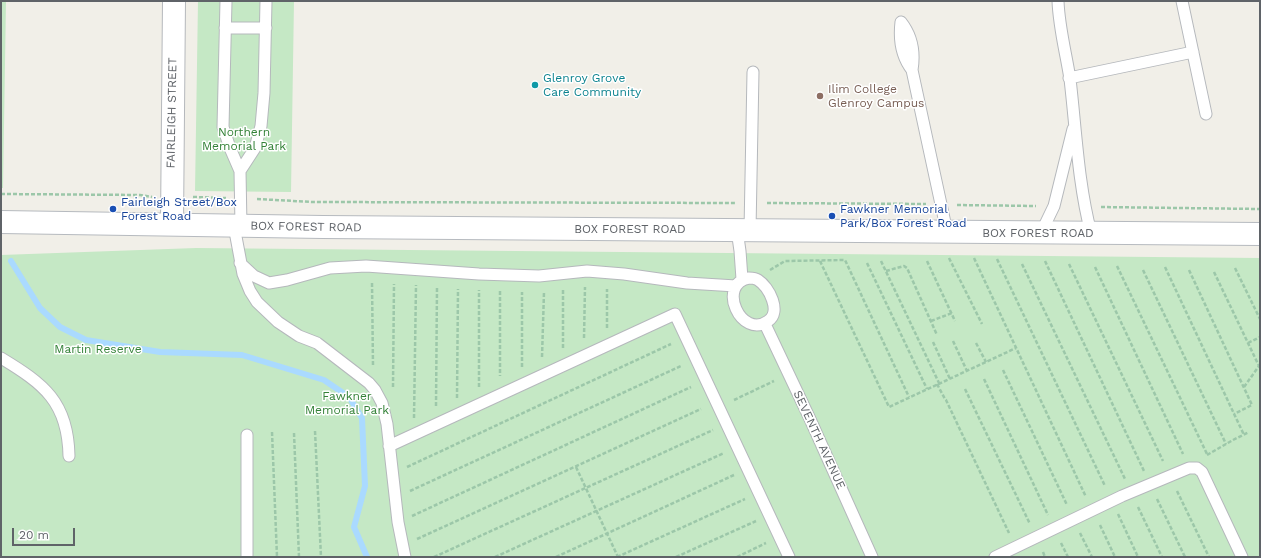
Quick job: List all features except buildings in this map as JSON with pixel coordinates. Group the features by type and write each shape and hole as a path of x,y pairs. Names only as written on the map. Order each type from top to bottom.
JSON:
{"street":[{"name":"FAIRLEIGH STREET","path":"172,224 174,1"},
{"name":"BOX FOREST ROAD","path":"1,222 237,226 1260,234"}],"lane":[{"path":"226,1 223,127 240,171 240,198 237,226 242,274 250,291 267,312 278,322 299,336 317,343 375,390 385,411 394,474 398,522 404,551"},
{"path":"240,171 255,148 261,126 264,93 266,1"},
{"path":"1058,1 1058,21 1069,78 1084,207 1091,233"},
{"path":"1182,1 1206,114"},
{"path":"225,28 266,28"},
{"path":"1069,78 1193,52"},
{"path":"912,70 947,232"},
{"path":"240,263 254,276 269,283 288,280 330,268 372,266 522,276 544,276 585,271 608,272 687,283 739,282 756,279 764,285 774,306 774,314 765,324 749,324 743,320 736,308 733,292 739,282 740,251 744,230 753,72"},
{"path":"1042,233 1054,206 1074,121"},
{"path":"389,446 675,314 788,557"},
{"name":"SEVENTH AVENUE","path":"765,324 810,419 872,557"},
{"path":"1,358 28,375 46,390 58,407 65,425 69,456"},
{"path":"247,435 247,557"},
{"path":"995,557 1131,492 1192,468 1197,468 1202,472 1242,557"}],"path":[{"path":"1,194 140,195 240,198"},
{"path":"949,258 982,324"},
{"path":"974,258 1115,557"},
{"path":"997,259 1138,557"},
{"path":"756,279 785,261 845,260 909,398"},
{"path":"820,261 889,407 1016,348"},
{"path":"881,261 1015,547"},
{"path":"927,261 955,321"},
{"path":"1045,261 1185,557"},
{"path":"867,263 927,389"},
{"path":"1022,264 1162,557"},
{"path":"1069,264 1209,557"},
{"path":"372,266 373,387"},
{"path":"886,271 904,266 907,268 937,335"},
{"path":"1094,266 1192,468 1203,457 1249,432"},
{"path":"1117,266 1207,455"},
{"path":"1165,267 1244,435"},
{"path":"393,389 395,268"},
{"path":"1235,268 1260,319"},
{"path":"414,434 417,270"},
{"path":"1143,270 1226,444"},
{"path":"1189,270 1252,405 1234,414"},
{"path":"436,424 437,271"},
{"path":"584,356 585,271"},
{"path":"457,414 458,272"},
{"path":"607,346 608,272"},
{"path":"1214,272 1259,366 1244,387"},
{"path":"478,405 479,274"},
{"path":"563,366 564,274"},
{"path":"500,275 500,395"},
{"path":"522,276 522,385"},
{"path":"542,376 544,276"},
{"path":"931,321 952,313"},
{"path":"394,474 686,338"},
{"path":"1248,343 1260,338"},
{"path":"953,341 967,370"},
{"path":"933,342 950,379"},
{"path":"976,343 986,362"},
{"path":"396,497 696,359"},
{"path":"1003,370 1092,557"},
{"path":"404,551 576,466 788,375"},
{"path":"984,379 1054,528"},
{"path":"398,522 706,380"},
{"path":"965,389 1045,557"},
{"path":"434,557 726,424"},
{"path":"315,431 321,557"},
{"path":"272,432 277,557"},
{"path":"294,433 299,557"},
{"path":"495,557 737,447"},
{"path":"576,466 617,557 758,493"},
{"path":"556,557 748,469"},
{"path":"676,557 769,515"},
{"path":"737,557 779,537"}],"green space":[{"path":"1,1 6,1 3,188 1,188"},
{"name":"Northern Memorial Park","path":"198,1 294,1 291,192 195,191"},
{"name":"Fawkner Memorial Park","path":"196,248 1260,258 1260,557 1,557 1,255"}],"waterway":[{"path":"11,261 40,308 60,327 86,340 160,352 242,355 324,380 349,397 362,418 365,486 354,527 367,557"}],"place":[{"name":"Glenroy Grove Care Community","path":"535,85"},
{"name":"Ilim College Glenroy Campus","path":"820,96"},
{"name":"Fairleigh Street/Box Forest Road","path":"113,209"},
{"name":"Fawkner Memorial Park/Box Forest Road","path":"832,216"}],"park label":[{"name":"Martin Reserve","path":"98,349"}]}
